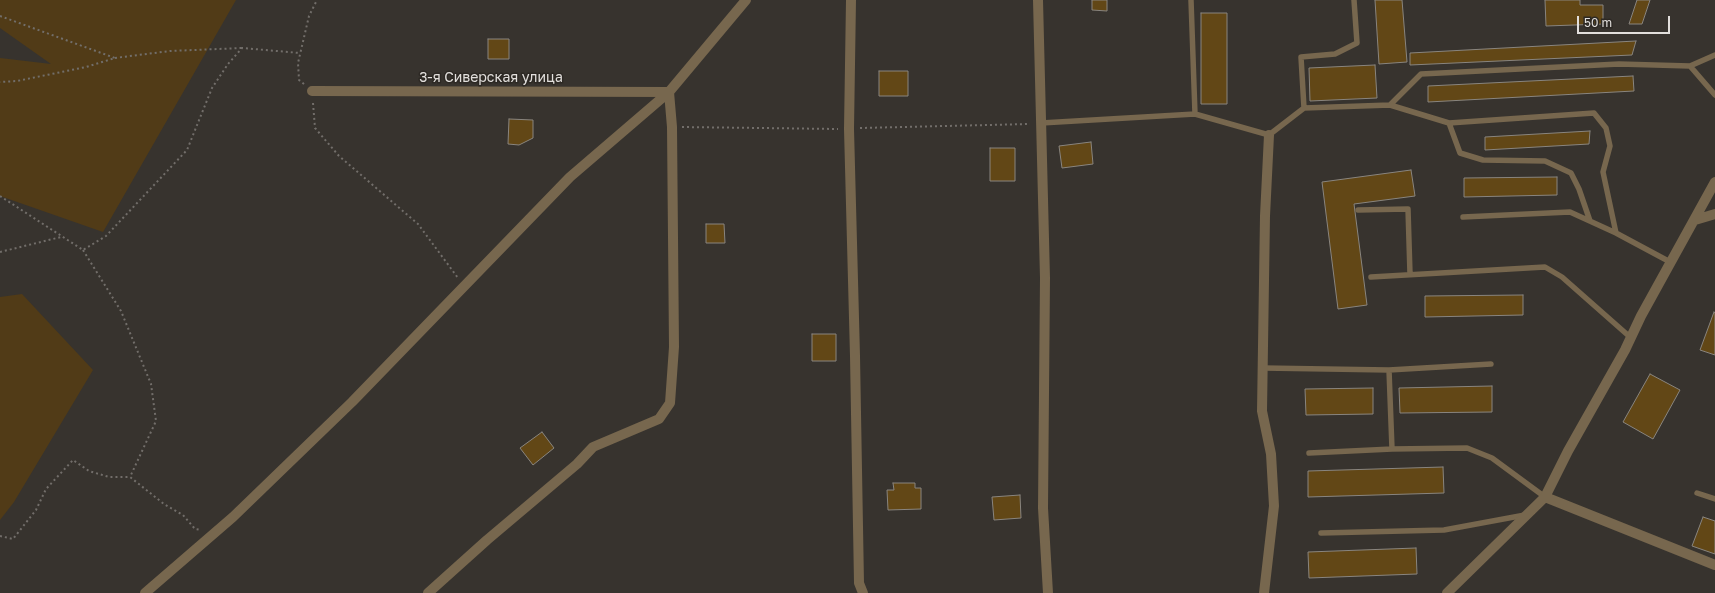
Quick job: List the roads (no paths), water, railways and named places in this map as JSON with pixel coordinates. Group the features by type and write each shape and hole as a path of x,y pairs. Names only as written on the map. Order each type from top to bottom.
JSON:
{"street":[{"path":"145,593 218,530 352,402 570,177 669,92 746,0"},
{"path":"851,0 849,129 855,341 859,583 863,593"},
{"path":"1038,0 1045,278 1043,508 1048,593"},
{"name":"3-я Сиверская улица","path":"312,91 669,92"},
{"path":"428,593 487,540 577,464 593,447 659,419 670,403 674,347 672,126 669,92"},
{"path":"1264,593 1274,506 1271,454 1262,411 1265,216 1269,135"},
{"path":"1445,593 1528,515 1545,497 1568,451 1715,182"},
{"path":"1695,220 1715,214"},
{"path":"1545,497 1715,565"}],"lane":[{"path":"1191,0 1195,114"},
{"path":"1304,108 1300,57 1335,54 1356,43 1354,0"},
{"path":"1390,105 1421,74 1619,64 1690,66 1715,55"},
{"path":"1690,66 1715,95"},
{"path":"1041,123 1195,114 1269,135 1304,108 1390,105 1449,123 1594,113 1606,128 1610,146 1603,172 1616,233"},
{"path":"1449,123 1460,153 1483,160 1545,162 1571,173 1579,189 1590,221"},
{"path":"1358,210 1408,208 1410,274"},
{"path":"1463,217 1570,212 1616,233 1672,263"},
{"path":"1371,277 1545,267 1562,277 1630,337"},
{"path":"1263,368 1389,370 1491,364"},
{"path":"1389,370 1392,449"},
{"path":"1309,453 1392,449 1467,448 1492,458 1545,497"},
{"path":"1698,493 1715,499"},
{"path":"1321,533 1444,530 1528,515"}]}
